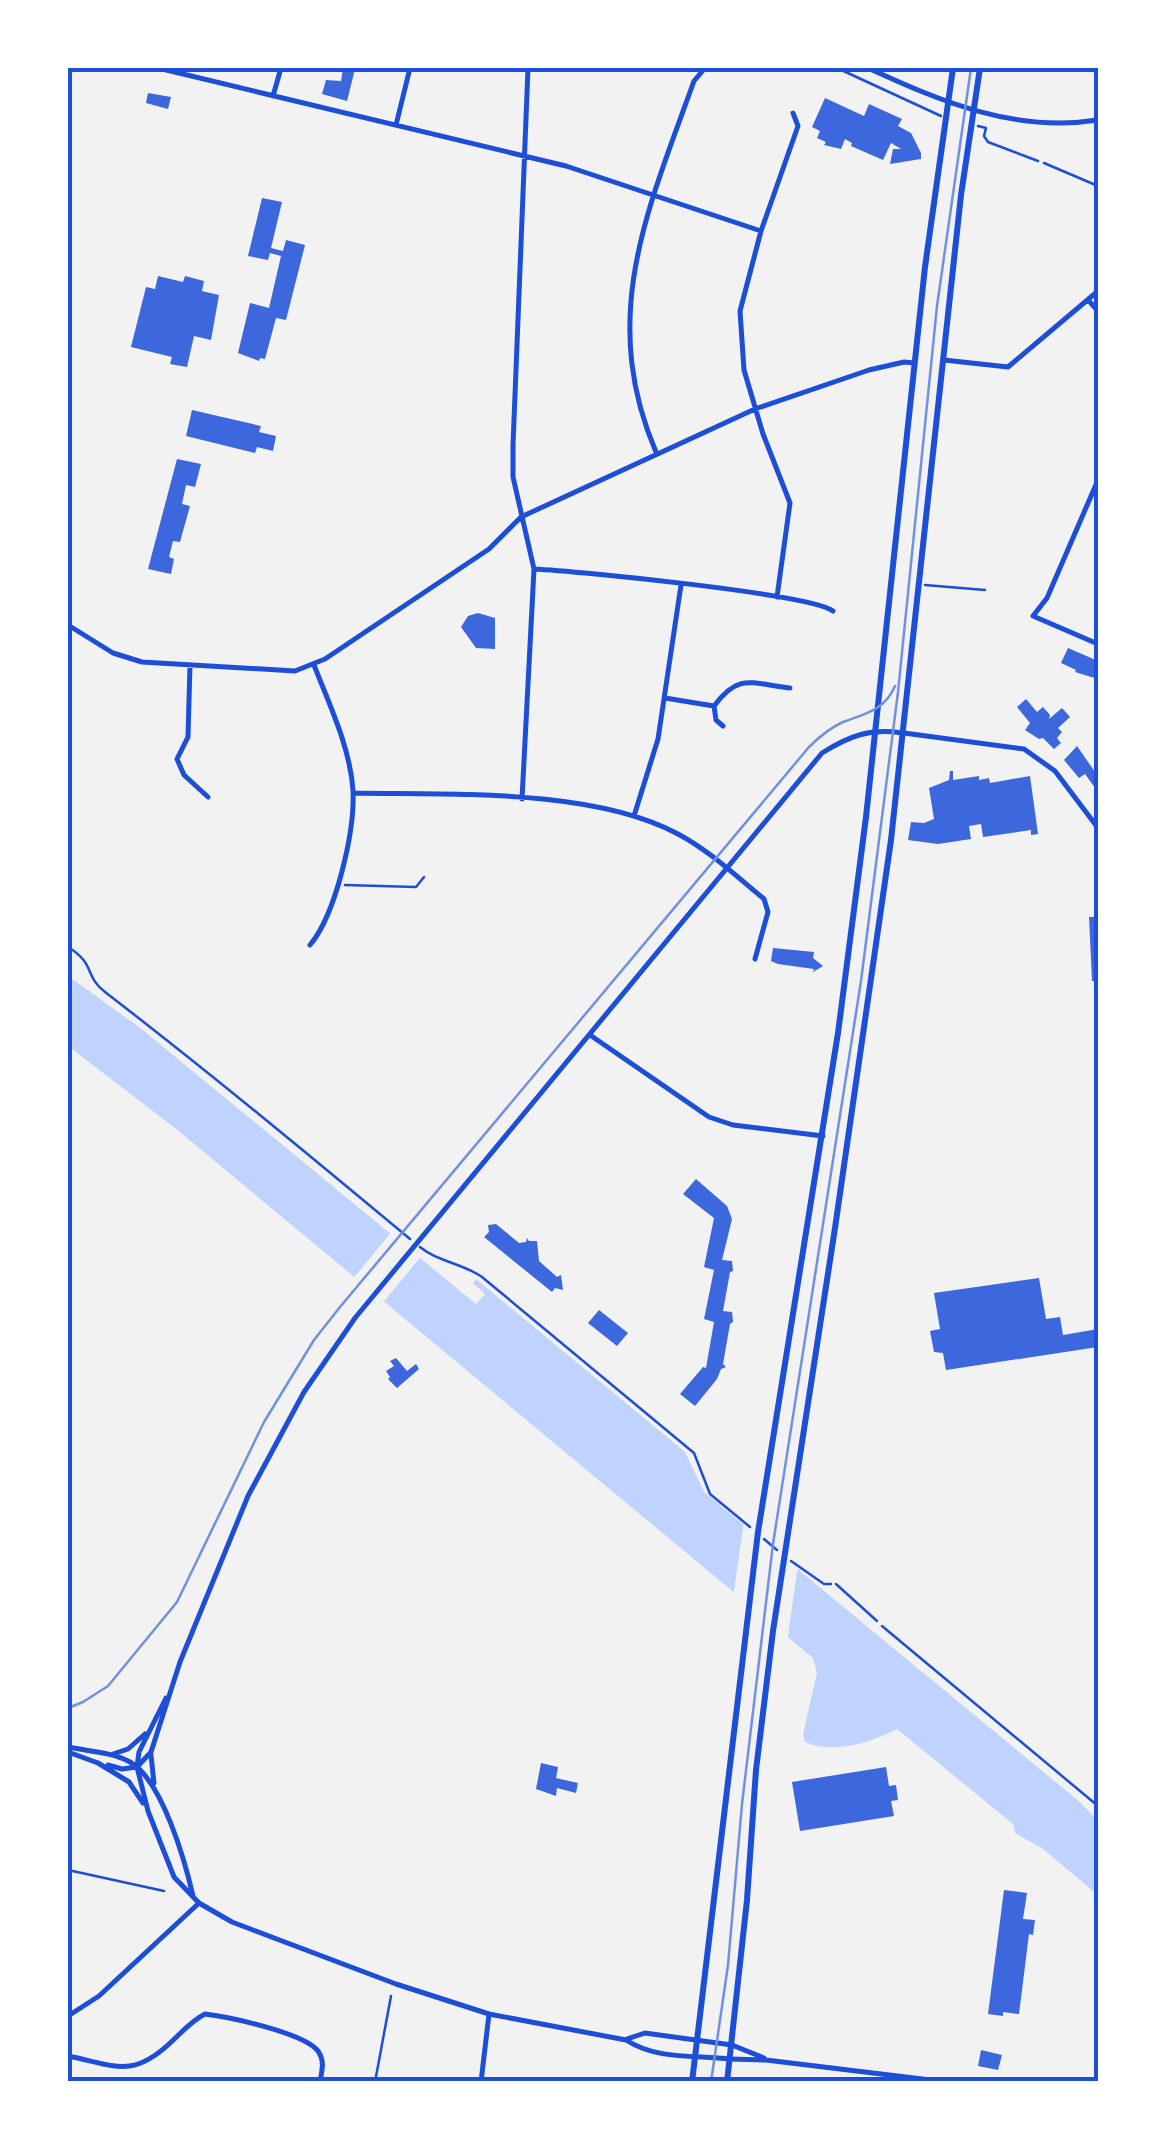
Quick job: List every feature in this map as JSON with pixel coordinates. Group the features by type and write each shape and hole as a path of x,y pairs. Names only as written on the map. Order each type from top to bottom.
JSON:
{"main road":[{"path":"692,2082 758,1532 823,1136 858,876 914,363 952,68"},
{"path":"726,2082 748,1900 756,1770 772,1630 843,1176 904,733 970,123 980,68"}],"street":[{"path":"158,68 523,155 760,231"},
{"path":"273,96 281,68"},
{"path":"396,125 410,68"},
{"path":"522,798 534,569 513,477 512,446 528,68"},
{"path":"656,452 636,393 629,318 634,261 694,81 705,68"},
{"path":"868,68 972,112 1041,123 1098,120"},
{"path":"778,597 790,503 755,409 744,370 740,330 744,287 798,126 793,113"},
{"path":"944,360 1008,367 1098,291"},
{"path":"1088,300 1098,311"},
{"path":"68,625 128,659 296,671 314,665 489,549 520,516 755,409 869,370 914,363"},
{"path":"1098,480 1047,598 1034,616 1098,644"},
{"path":"534,569 778,597 825,604 833,611"},
{"path":"634,816 658,739 681,584"},
{"path":"190,665 188,737 177,759 184,775 208,797"},
{"path":"310,945 320,932 338,885 352,793 336,718 314,665"},
{"path":"723,726 716,720 714,706 726,690 739,682 790,688"},
{"path":"666,698 714,706"},
{"path":"154,1788 151,1752 218,1565 304,1392 367,1302 822,753 848,738 874,730 1024,749 1055,771 1098,828"},
{"path":"352,793 522,798 585,805 634,816 680,835 768,905 755,959"},
{"path":"590,1035 710,1117 733,1125 823,1136"},
{"path":"172,1688 139,1752 137,1767 148,1812 182,1888 232,1922 396,1984 489,2014 626,2040 642,2050 947,2082"},
{"path":"106,1754 128,1749 151,1729"},
{"path":"68,1750 122,1769 137,1767 151,1752"},
{"path":"68,1750 128,1760 146,1774 193,1896"},
{"path":"98,1762 129,1782 148,1812"},
{"path":"68,2016 99,1996 199,1903"},
{"path":"68,2056 126,2068 140,2067 206,2014 304,2040 321,2054 320,2082"},
{"path":"480,2082 489,2014"},
{"path":"626,2040 646,2032 745,2048 766,2060"}],"lane":[{"path":"1044,163 1098,186"},
{"path":"836,1584 878,1622"}],"path":[{"path":"837,68 945,117"},
{"path":"970,123 986,128 984,136 988,142 1044,163"},
{"path":"918,584 985,590"},
{"path":"338,885 416,888 424,877"},
{"path":"68,947 88,962 99,987 431,1256 465,1265 482,1277 694,1452 710,1494 824,1584 836,1584"},
{"path":"878,1622 1098,1806"},
{"path":"68,1870 164,1891"},
{"path":"375,2082 392,1996"}],"water":[{"path":"68,976 139,1027 476,1304 485,1294 473,1283 476,1279 685,1452 704,1492 1081,1803 1098,1821 1098,1895 1043,1849 1015,1833 1013,1824 897,1729 839,1747 805,1742 803,1734 817,1673 813,1658 175,1128 68,1046"}],"pier":[{"path":"393,1230 423,1254 381,1305 351,1281"},
{"path":"744,1520 798,1565 787,1643 733,1598"}],"building":[{"path":"343,68 355,69 347,101 322,94 326,80 341,81"},
{"path":"148,93 171,97 168,109 146,103"},
{"path":"825,98 864,116 869,104 902,119 898,126 911,133 921,159 890,164 893,149 901,149 891,143 883,160 851,146 845,139 841,149 824,145 826,142 817,138 820,131 812,127"},
{"path":"262,198 282,202 271,248 283,251 286,240 305,245 286,320 276,318 265,359 259,361 238,353 250,303 269,308 281,256 270,253 268,260 248,256"},
{"path":"158,276 183,282 185,276 204,281 202,291 219,295 211,340 194,336 187,367 170,364 172,357 131,347 146,287 155,289"},
{"path":"192,410 261,426 259,432 276,436 273,451 257,447 255,453 186,436"},
{"path":"177,459 201,464 195,487 186,485 182,504 190,506 180,542 173,541 169,557 174,559 171,574 148,569"},
{"path":"478,613 495,618 495,649 476,648 461,627 468,616"},
{"path":"1068,648 1098,661 1098,679 1061,663"},
{"path":"1026,699 1037,712 1043,707 1049,719 1062,708 1070,717 1058,728 1062,732 1057,738 1061,743 1054,749 1043,738 1025,730 1030,723 1017,707"},
{"path":"1077,746 1095,772 1098,769 1098,792 1085,774 1079,778 1064,760"},
{"path":"950,771 953,780 979,776 979,780 989,778 990,783 1030,776 1038,834 1031,835 1031,830 983,837 981,824 969,826 971,839 938,844 908,840 911,822 934,819 929,788 949,780"},
{"path":"1089,917 1098,917 1098,981 1092,981"},
{"path":"773,948 814,952 813,958 823,966 813,972 814,969 778,964 771,961"},
{"path":"696,1179 727,1206 732,1219 722,1260 732,1261 723,1311 732,1312 733,1322 723,1364 726,1367 695,1406 680,1394 706,1368 714,1322 704,1319 714,1270 704,1267 714,1218 683,1194"},
{"path":"496,1224 519,1243 527,1238 537,1241 539,1261 557,1277 561,1275 563,1290 555,1288 552,1292 484,1237 489,1232 488,1225"},
{"path":"1039,1278 1046,1319 1060,1317 1063,1335 1098,1329 1098,1347 946,1370 943,1353 934,1352 930,1331 940,1329 934,1293"},
{"path":"599,1310 628,1333 617,1346 588,1323"},
{"path":"396,1358 407,1371 416,1364 419,1369 397,1388 386,1371 394,1366 390,1361"},
{"path":"541,1763 558,1767 556,1778 578,1783 576,1793 557,1788 556,1796 536,1789"},
{"path":"886,1767 889,1786 896,1785 898,1800 891,1801 894,1816 800,1831 792,1782"},
{"path":"1004,1890 1027,1893 1023,1919 1035,1920 1033,1935 1029,1934 1019,2014 1003,2012 1003,2016 988,2014"},
{"path":"981,2050 1002,2055 998,2070 978,2066"}],"tram line":[{"path":"711,2082 728,1965 742,1804 773,1544 861,981 898,692 937,306 971,68"},
{"path":"68,1708 108,1686 177,1602 264,1422 314,1340 340,1307 809,747 834,727 880,706 895,686"}]}
